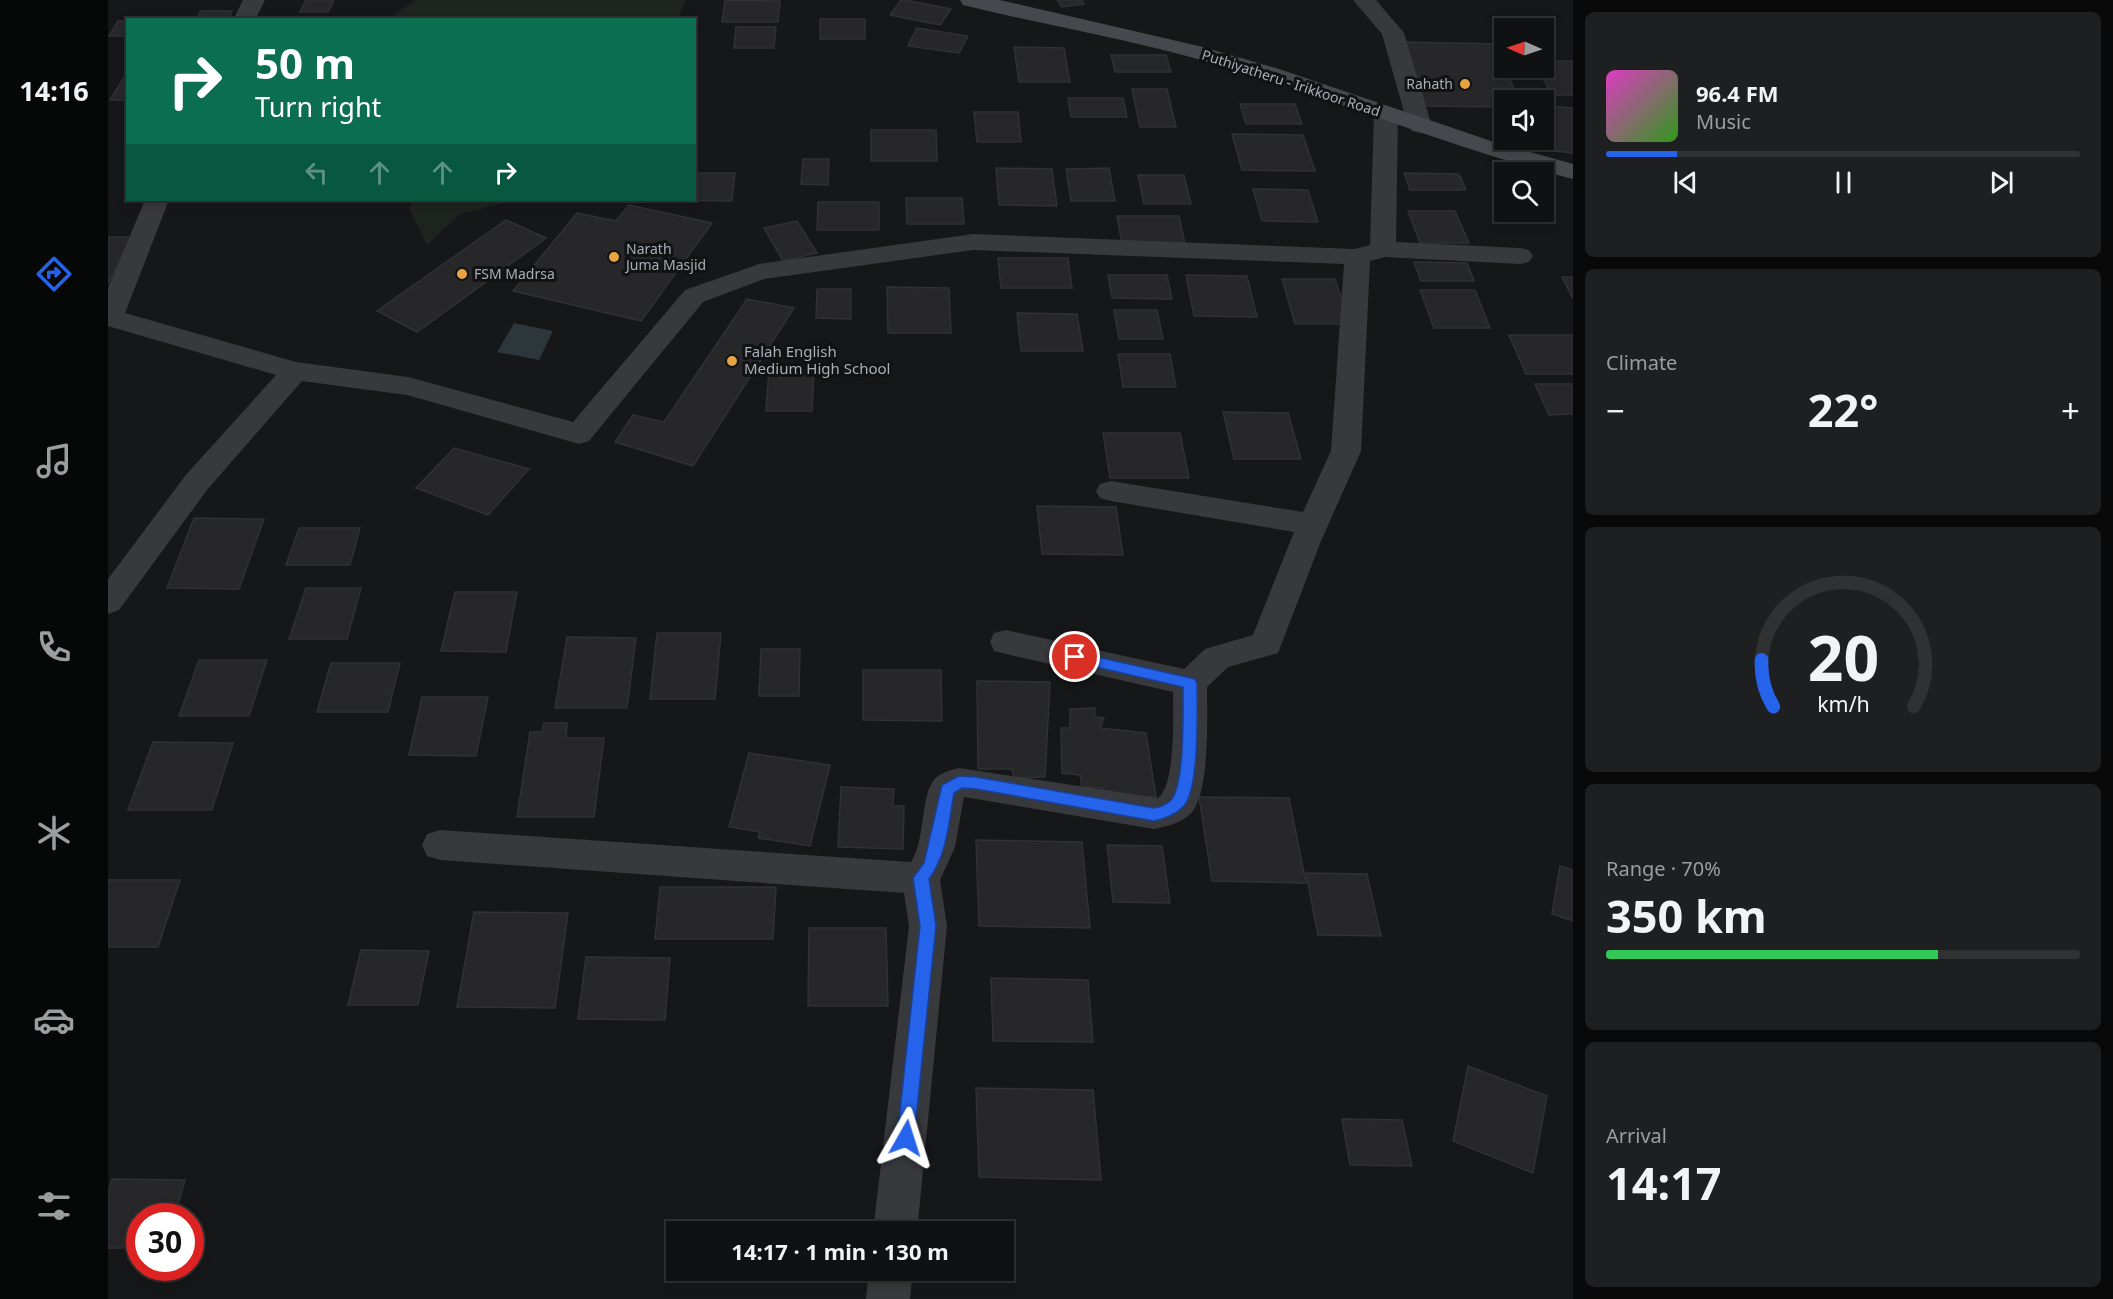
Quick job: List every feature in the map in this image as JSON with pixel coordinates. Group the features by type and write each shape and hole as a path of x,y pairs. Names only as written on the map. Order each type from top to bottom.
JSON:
{"main road":[{"name":"Puthiyatheru - Irikkoor Road","path":"971,0 1228,60 1420,126 1573,172"}],"street":[{"path":"245,18 254,0"},
{"path":"1364,0 1393,33 1420,126"},
{"path":"897,1221 928,926 921,878 930,865 937,845 948,789 959,782 1154,814 1168,811 1180,801 1190,752 1190,683 1217,658 1266,644 1313,524 1346,451 1386,114"},
{"path":"157,201 109,316 295,371 408,386 579,434 694,296 759,272 973,242 1520,256"},
{"path":"108,602 196,483 295,371"},
{"path":"1111,490 1313,524"},
{"path":"1006,642 1190,683"},
{"path":"440,845 921,878"},
{"path":"888,1299 890,1281"}],"shaded area":[{"path":"415,0 685,0 679,18 389,18"},
{"path":"413,201 512,201 460,214 427,245 409,208"},
{"path":"514,323 553,331 539,360 497,352"}],"building":[{"path":"306,0 334,0 328,12 300,12"},
{"path":"725,0 780,1 778,22 722,22"},
{"path":"901,0 951,9 940,25 890,15"},
{"path":"1057,0 1081,0 1084,4 1062,7"},
{"path":"201,11 232,11 229,18 197,18"},
{"path":"820,19 865,19 865,39 820,39"},
{"path":"118,21 126,21 126,36 109,36"},
{"path":"736,27 776,27 774,48 734,48"},
{"path":"917,28 968,36 959,53 908,46"},
{"name":"Rahath","path":"1401,42 1494,44 1494,78 1510,78 1514,90 1494,90 1494,107 1426,106"},
{"path":"1014,47 1064,48 1070,82 1019,82"},
{"path":"1111,55 1166,55 1171,72 1115,72"},
{"path":"1554,61 1573,61 1573,95 1554,95 1554,90 1549,90 1543,78 1554,78"},
{"path":"126,74 126,100 110,100"},
{"path":"1132,89 1167,89 1176,127 1140,127"},
{"path":"1068,98 1123,98 1127,117 1071,117"},
{"path":"1240,104 1295,104 1302,124 1246,124"},
{"path":"1554,106 1573,108 1573,153 1555,151"},
{"path":"974,112 1018,112 1021,142 977,142"},
{"path":"871,130 936,130 937,161 871,161"},
{"path":"1232,134 1303,135 1315,171 1242,170"},
{"path":"803,159 829,159 828,185 801,184"},
{"path":"996,168 1052,169 1057,206 999,205"},
{"path":"1109,168 1115,201 1071,201 1066,169"},
{"path":"696,173 735,173 732,201 696,200"},
{"path":"1404,173 1459,174 1466,190 1410,190"},
{"path":"1138,175 1184,175 1191,204 1144,204"},
{"path":"1253,189 1308,190 1318,222 1262,221"},
{"path":"906,198 962,198 964,224 907,224"},
{"path":"818,202 879,202 879,230 817,230"},
{"name":"Narath Juma Masjid","path":"629,205 712,223 641,321 513,291 577,213 616,221"},
{"path":"1408,211 1455,211 1469,243 1420,243"},
{"path":"1117,216 1179,216 1185,244 1122,244"},
{"name":"FSM Madrsa","path":"506,220 546,238 417,332 377,311"},
{"path":"797,221 817,253 783,261 764,228"},
{"path":"108,237 132,237 108,284"},
{"path":"998,258 1068,258 1072,288 1001,288"},
{"path":"1414,262 1467,263 1474,281 1421,281"},
{"path":"1108,275 1167,275 1172,299 1112,298"},
{"path":"1186,275 1247,276 1257,317 1194,316"},
{"path":"1562,277 1573,277 1573,299"},
{"path":"1282,279 1335,279 1350,324 1295,324"},
{"path":"887,287 949,288 951,333 888,333"},
{"path":"817,289 851,289 851,319 816,318"},
{"path":"1420,290 1475,290 1490,328 1434,328"},
{"name":"Falah English Medium High School","path":"747,299 794,308 693,466 615,442 633,415 664,422"},
{"path":"1114,310 1157,310 1163,339 1119,339"},
{"path":"1017,313 1077,314 1083,351 1021,351"},
{"path":"1509,335 1573,335 1573,374 1526,374"},
{"path":"1118,354 1170,354 1176,387 1123,387"},
{"path":"769,370 814,371 812,411 766,411"},
{"path":"1535,384 1573,384 1573,414 1549,415"},
{"path":"1223,412 1288,413 1301,459 1234,459"},
{"path":"1103,433 1180,433 1189,478 1110,478"},
{"path":"454,448 529,469 488,515 416,488"},
{"path":"1037,506 1116,507 1123,555 1042,554"},
{"path":"194,518 264,519 239,589 167,588"},
{"path":"299,528 360,528 350,565 286,565"},
{"path":"306,588 361,588 347,639 289,639"},
{"path":"455,592 517,592 506,652 441,651"},
{"path":"657,633 721,633 715,699 650,699"},
{"path":"567,637 636,638 627,708 555,708"},
{"path":"761,649 800,649 799,696 759,696"},
{"path":"199,660 267,660 249,716 179,716"},
{"path":"331,663 400,663 388,712 317,712"},
{"path":"863,670 941,670 942,721 863,720"},
{"path":"977,681 1050,682 1045,777 1014,778 1012,769 978,769"},
{"path":"422,697 488,697 476,756 409,755"},
{"path":"1095,708 1095,717 1104,718 1100,728 1146,733 1156,797 1103,797 1102,788 1082,787 1080,775 1062,773 1061,728 1070,728 1070,709"},
{"path":"544,723 567,723 566,738 604,738 594,817 517,817 530,732 542,732"},
{"path":"153,742 233,743 212,810 128,810"},
{"path":"749,753 830,765 810,846 758,838 760,832 729,827"},
{"path":"841,787 894,789 893,806 904,806 903,849 838,847"},
{"path":"1199,797 1289,798 1306,883 1212,881"},
{"path":"976,840 1082,842 1090,928 979,926"},
{"path":"1107,845 1162,846 1170,903 1113,902"},
{"path":"1560,866 1573,870 1573,921 1552,914"},
{"path":"1306,873 1367,874 1381,936 1318,935"},
{"path":"108,880 180,880 158,947 108,947"},
{"path":"660,887 776,887 773,939 655,939"},
{"path":"474,912 568,913 555,1008 457,1007"},
{"path":"809,928 886,928 888,1006 808,1006"},
{"path":"361,950 429,951 418,1005 348,1005"},
{"path":"586,957 670,958 665,1020 578,1019"},
{"path":"991,978 1088,980 1093,1042 993,1041"},
{"path":"1468,1066 1547,1096 1533,1173 1453,1141"},
{"path":"976,1088 1093,1090 1101,1180 979,1177"},
{"path":"1342,1119 1402,1120 1412,1166 1350,1165"},
{"path":"112,1179 185,1180 179,1203 126,1203 126,1248 108,1248 108,1193"}],"place":[{"name":"Rahath","path":"1465,84"},
{"name":"Narath Juma Masjid","path":"614,257"},
{"name":"FSM Madrsa","path":"462,274"},
{"name":"Falah English Medium High School","path":"732,361"}],"route":[{"path":"906,1138 928,926 921,878 930,865 937,845 948,789 959,782 976,783 1154,814 1168,811 1180,801 1190,752 1190,683 1075,657"}]}
